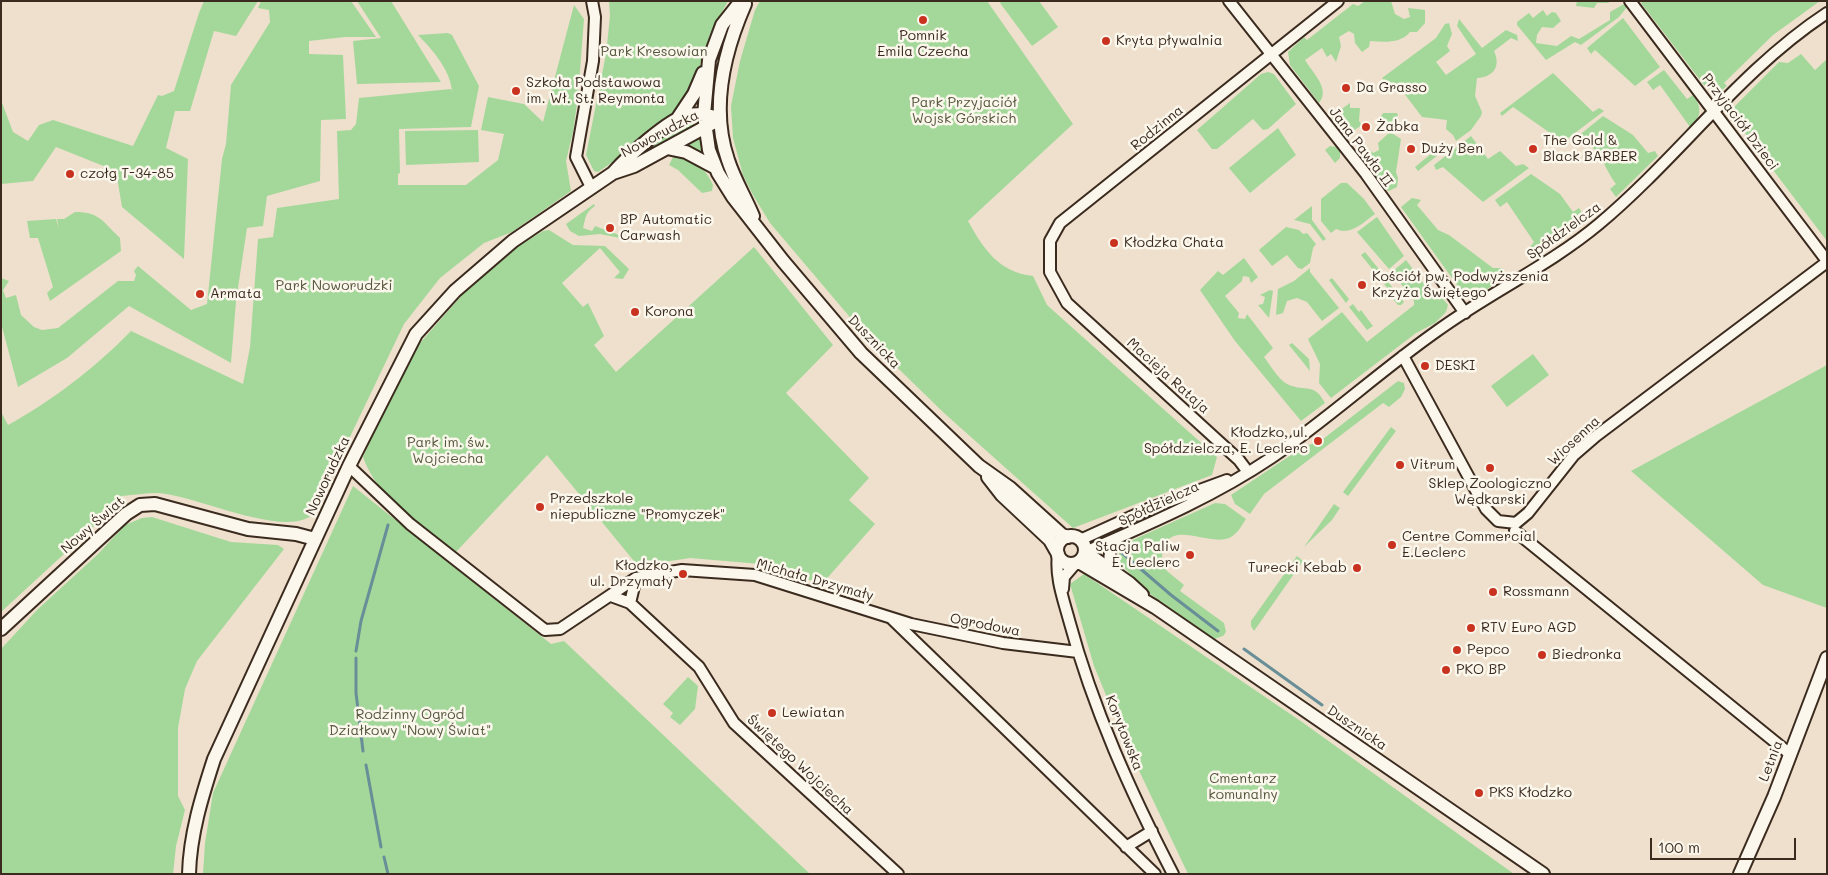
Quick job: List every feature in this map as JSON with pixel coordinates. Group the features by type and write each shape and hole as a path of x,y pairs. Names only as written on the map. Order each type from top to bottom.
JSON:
{"street":[{"path":"591,188 576,158 593,61 595,27 592,1"},
{"path":"674,122 694,94 722,25 741,1"},
{"name":"Dusznicka","path":"746,1 726,56 720,119 722,137 728,159 758,228"},
{"name":"Jana Pawła II","path":"1229,1 1366,174 1465,313"},
{"name":"Rodzinna","path":"1067,303 1050,272 1050,240 1060,223 1338,1"},
{"name":"Przyjaciół Dzieci","path":"1630,1 1715,110 1827,262"},
{"name":"Spółdzielcza","path":"1080,560 1118,538 1207,498 1271,458 1403,356 1598,225 1628,199 1764,60 1802,29 1827,13"},
{"name":"Dusznicka","path":"709,60 705,120 709,150 716,168 733,197 828,316 861,353 979,466 1002,495 1050,540 1058,554"},
{"name":"Noworudzka","path":"189,874 192,842 204,789 214,759 349,466 395,372 416,334 431,315 499,251 613,173 627,157 674,122 687,116 705,120 720,119"},
{"name":"Noworudzka","path":"613,173 634,166 667,148 705,120"},
{"path":"667,148 686,152 716,168"},
{"name":"Wiosenna","path":"1403,356 1486,509 1498,520 1516,523 1528,513 1574,455 1596,436 1827,262"},
{"name":"Macieja Rataja","path":"1067,303 1239,460 1245,473"},
{"name":"Michała Drzymały","path":"349,466 410,524 545,630 560,629 636,578 682,570 755,575 889,617 1155,874"},
{"name":"Dusznicka","path":"979,466 1010,488 1062,535 1074,538"},
{"name":"Spółdzielcza","path":"1074,538 1245,473"},
{"name":"Nowy Świat","path":"1,629 126,514 140,504 169,507 248,529 315,538"},
{"path":"1515,530 1790,754"},
{"path":"1074,538 1084,544 1080,560 1062,561 1058,554 1061,541 1074,538"},
{"path":"1115,573 1111,565 1110,555 1112,546 1118,538"},
{"name":"Korytowska","path":"1058,554 1057,575 1078,652 1103,721 1173,874"},
{"name":"Dusznicka","path":"1080,560 1115,573 1130,583 1155,607"},
{"name":"Dusznicka","path":"1080,560 1155,607 1543,874"},
{"name":"Korytowska","path":"1063,598 1064,577 1080,560"},
{"path":"630,603 636,578"},
{"name":"Świętego Wojciecha","path":"611,596 630,603 699,667 734,723 898,874"},
{"name":"Ogrodowa","path":"889,617 911,624 1003,643 1078,652"},
{"name":"Letnia","path":"1740,874 1790,754 1827,658"},
{"path":"1126,846 1152,831"}],"green space":[{"path":"204,1 258,1 236,36 214,31 190,111 175,111 166,148 188,159 184,259 122,207 116,171 56,147 33,181 1,184 1,100 13,132 28,141 39,125 53,120 133,146 158,95 162,96 174,91"},
{"path":"261,1 351,1 376,37 345,37 309,41 309,54 343,55 346,119 321,120 320,181 267,196 263,226 247,228 236,301 231,363 129,306 67,358 18,387 1,323 1,278 9,281 3,290 6,298 16,295 21,315 34,327 42,330 58,328 118,281 134,281 136,275 134,271 138,266 191,310 207,304 231,85 270,22 269,10 258,8"},
{"path":"357,1 391,1 441,82 357,84 353,41 381,38"},
{"name":"Park Kresowian","path":"609,1 728,1 710,34 698,72 680,109 638,145 598,172 594,171 586,155 606,54 610,16"},
{"name":"Park Przyjaciół Wojsk Górskich","path":"760,1 987,1 1073,124 968,221 980,241 994,258 1011,270 1033,276 1047,305 1217,457 1212,475 1073,528 944,413 871,342 770,223 743,175 733,138 731,106 740,61 755,10"},
{"path":"1002,1 1039,1 1058,27 1032,46 1000,3"},
{"path":"1365,1 1391,1 1395,14 1404,19 1410,17 1408,8 1425,10 1425,23 1417,32 1410,32 1402,39 1386,42 1370,41 1369,47 1362,52 1355,43 1354,34 1349,31 1339,37 1341,46 1336,62 1331,54 1327,57 1322,48 1305,60 1322,86 1322,98 1319,103 1290,65 1288,52 1304,37 1307,40 1353,4 1358,6"},
{"path":"1577,1 1608,1 1609,3 1597,3 1594,8 1576,6"},
{"path":"1643,1 1820,1 1773,35 1724,83 1727,86 1722,90 1714,92 1704,85 1641,3"},
{"path":"1624,4 1627,7 1619,17 1581,45 1575,42 1546,60 1517,25 1517,22 1529,13 1533,18 1543,10 1547,16 1552,12 1556,13 1561,21 1553,28 1542,27 1537,35 1536,43 1557,46 1571,36 1579,39 1610,20 1610,12"},
{"name":"Park Noworudzki","path":"574,5 584,19 578,97 573,132 566,161 571,191 512,232 484,243 440,278 404,324 313,514 300,521 282,522 238,514 173,495 157,493 122,496 114,508 1,612 1,412 8,425 24,416 73,383 131,331 243,384 250,347 258,239 273,237 277,208 339,199 337,131 351,130 356,124 359,98 451,89 452,92 445,69 418,35 448,33 452,35 479,86 471,127 399,129 400,173 398,174 398,185 466,185 498,160 504,134 481,130 488,97 524,104 543,122"},
{"path":"1623,18 1660,67 1635,86 1595,50 1591,54 1587,48"},
{"path":"1459,19 1482,48 1506,30 1517,35 1518,41 1511,38 1494,51 1497,61 1495,70 1488,75 1477,78 1475,96 1482,112 1481,116 1471,130 1456,141 1453,135 1446,129 1447,120 1422,117 1400,88 1392,91 1382,78 1436,38 1445,24 1449,23 1452,34 1447,46 1450,51 1436,62 1446,75 1476,54 1457,26"},
{"path":"1801,54 1815,70 1827,59 1827,241 1735,120 1734,107 1779,62 1788,63"},
{"path":"1664,70 1687,99 1693,95 1698,104 1699,116 1690,127 1660,85 1653,90 1647,82"},
{"path":"1268,72 1274,74 1296,104 1268,129 1263,130 1253,119 1217,149 1212,149 1197,130 1261,74"},
{"path":"1553,73 1593,112 1599,108 1604,111 1563,142 1513,107 1502,116 1500,113"},
{"path":"1350,103 1350,108 1360,108 1359,121 1362,125 1347,135 1344,134 1328,113 1332,110 1336,113"},
{"path":"1383,113 1397,113 1398,115 1388,126 1381,116"},
{"path":"1603,116 1633,135 1648,153 1655,151 1658,156 1616,197 1610,189 1616,184 1594,149 1584,141 1576,147 1572,141"},
{"path":"689,123 697,125 630,161 680,125"},
{"path":"1278,128 1296,155 1250,193 1229,168"},
{"path":"478,130 479,162 406,165 405,131"},
{"path":"1390,132 1401,139 1396,172 1398,178 1397,187 1389,191 1386,190 1361,156 1369,149 1373,153 1379,150 1378,143"},
{"path":"701,136 704,154 702,156 683,147 683,144"},
{"path":"1471,136 1488,159 1500,151 1516,166 1523,164 1529,168 1483,202 1443,167 1436,170 1434,165"},
{"path":"1330,146 1336,147 1340,151 1340,158 1335,163 1325,150"},
{"path":"1436,152 1438,155 1418,171 1415,167 1432,153"},
{"path":"674,155 687,158 703,169 713,185 712,191 702,193 678,170 669,165"},
{"path":"1531,174 1560,194 1573,212 1579,208 1587,220 1534,256 1528,249 1534,242 1507,202 1500,207 1495,200"},
{"path":"1341,183 1347,183 1364,199 1375,214 1352,229 1341,231 1336,229 1331,233 1321,221 1321,199"},
{"path":"1412,198 1421,200 1417,205 1438,230 1449,235 1493,268 1502,268 1506,276 1479,295 1462,292 1401,207"},
{"path":"594,204 595,206 586,216 583,228 592,231 595,226 619,235 620,238 600,234 579,236 570,231 566,224"},
{"path":"1312,206 1312,220 1326,239 1323,241 1310,224 1294,220"},
{"path":"75,212 96,216 105,223 120,238 121,251 50,301 47,293 53,287 38,238 30,238 27,221 56,219 59,229 57,219 64,219"},
{"path":"1377,217 1404,256 1389,269 1357,232"},
{"path":"1286,227 1299,230 1303,234 1307,233 1316,244 1313,248 1310,263 1302,269 1298,268 1287,255 1272,266 1259,250"},
{"name":"Park im. św. Wojciecha","path":"549,230 573,245 605,246 629,269 623,279 614,278 620,272 600,248 562,283 583,307 588,303 604,336 594,345 616,372 754,247 833,345 786,393 869,478 849,500 875,524 822,584 760,564 690,558 638,566 547,455 455,553 415,522 379,486 363,457 394,388 420,343 469,287 504,255 543,231"},
{"path":"1365,252 1382,273 1378,276 1361,255"},
{"path":"1244,258 1258,277 1251,283 1249,277 1243,276 1242,281 1225,296 1239,313 1238,318 1245,319 1247,314 1273,348 1264,357 1280,378 1292,386 1311,389 1318,393 1325,403 1301,421 1235,341 1200,290 1218,271 1223,275"},
{"path":"1406,260 1434,297 1440,295 1448,305 1446,312 1435,323 1416,333 1331,398 1319,383 1320,364 1308,339 1342,312 1367,342 1414,305 1414,301 1392,272"},
{"path":"1310,268 1310,272 1339,308 1322,321 1307,302 1297,298 1287,301 1283,313 1276,315 1278,289 1294,281"},
{"path":"1332,278 1349,299 1346,303 1329,280"},
{"path":"1385,278 1404,302 1401,305 1398,305 1386,291 1388,289 1382,281"},
{"path":"1270,290 1273,291 1269,318 1258,305 1263,304 1265,297 1260,295"},
{"path":"1353,304 1359,312 1361,310 1373,326 1367,330 1349,307"},
{"path":"1292,343 1309,359 1310,371 1289,345"},
{"path":"1533,354 1549,375 1507,407 1491,386"},
{"path":"1827,365 1827,608 1763,585 1631,471"},
{"path":"1398,381 1404,383 1405,389 1401,397 1389,407 1383,403 1264,494 1250,514 1235,504 1231,495 1300,449 1323,439"},
{"path":"1391,427 1396,431 1348,496 1343,492"},
{"name":"Rodzinny Ogród Działkowy \"Nowy Świat\"","path":"353,486 551,644 564,641 810,874 203,874 205,843 213,793"},
{"path":"1215,503 1225,504 1246,519 1240,529 1231,537 1222,540 1190,535 1171,537 1165,544 1162,557 1167,571 1184,585 1180,591 1224,623 1226,632 1223,636 1214,639 1129,579 1131,575 1119,562 1119,553 1126,543"},
{"path":"1334,504 1340,508 1332,520 1304,547"},
{"path":"152,517 231,542 278,545 284,549 197,661 185,689 178,728 178,796 185,810 176,846 173,874 1,874 1,649 37,610 98,554 125,525 142,518"},
{"path":"1297,556 1303,561 1254,631 1251,621"},
{"name":"Cmentarz komunalny","path":"1084,574 1302,722 1514,874 1188,874 1125,741 1094,666 1070,584"},
{"path":"688,677 698,686 695,709 680,725 670,717 673,713 663,704"}],"waterway":[{"path":"356,651 361,621 388,525"},
{"path":"1121,552 1171,595 1218,631"},
{"path":"1244,649 1322,705"},
{"path":"356,658 356,693 363,751"},
{"path":"366,765 381,847"},
{"path":"384,857 388,874"}],"place":[{"name":"Pomnik Emila Czecha","path":"923,20"},
{"name":"Kryta pływalnia","path":"1106,41"},
{"name":"Da Grasso","path":"1346,88"},
{"name":"Szkoła Podstawowa im. Wł. St. Reymonta","path":"516,91"},
{"name":"Żabka","path":"1366,127"},
{"name":"Duży Ben","path":"1411,149"},
{"name":"The Gold & Black BARBER","path":"1533,149"},
{"name":"czołg T-34-85","path":"70,174"},
{"name":"BP Automatic Carwash","path":"610,228"},
{"name":"Kłodzka Chata","path":"1114,243"},
{"name":"Kościół pw. Podwyższenia Krzyża Świętego","path":"1362,285"},
{"name":"Armata","path":"200,294"},
{"name":"Korona","path":"635,312"},
{"name":"DESKI","path":"1425,366"},
{"name":"Kłodzko, ul. Spółdzielcza, E. Leclerc","path":"1318,441"},
{"name":"Vitrum","path":"1400,465"},
{"name":"Sklep Zoologiczno Wędkarski","path":"1490,468"},
{"name":"Przedszkole niepubliczne \"Promyczek\"","path":"540,507"},
{"name":"Centre Commercial E.Leclerc","path":"1392,545"},
{"name":"Stacja Paliw E. Leclerc","path":"1190,555"},
{"name":"Turecki Kebab","path":"1357,568"},
{"name":"Kłodzko, ul. Drzymały","path":"683,574"},
{"name":"Rossmann","path":"1493,592"},
{"name":"RTV Euro AGD","path":"1471,628"},
{"name":"Pepco","path":"1457,650"},
{"name":"Biedronka","path":"1542,655"},
{"name":"PKO BP","path":"1446,670"},
{"name":"Lewiatan","path":"772,713"},
{"name":"PKS Kłodzko","path":"1479,793"}]}
